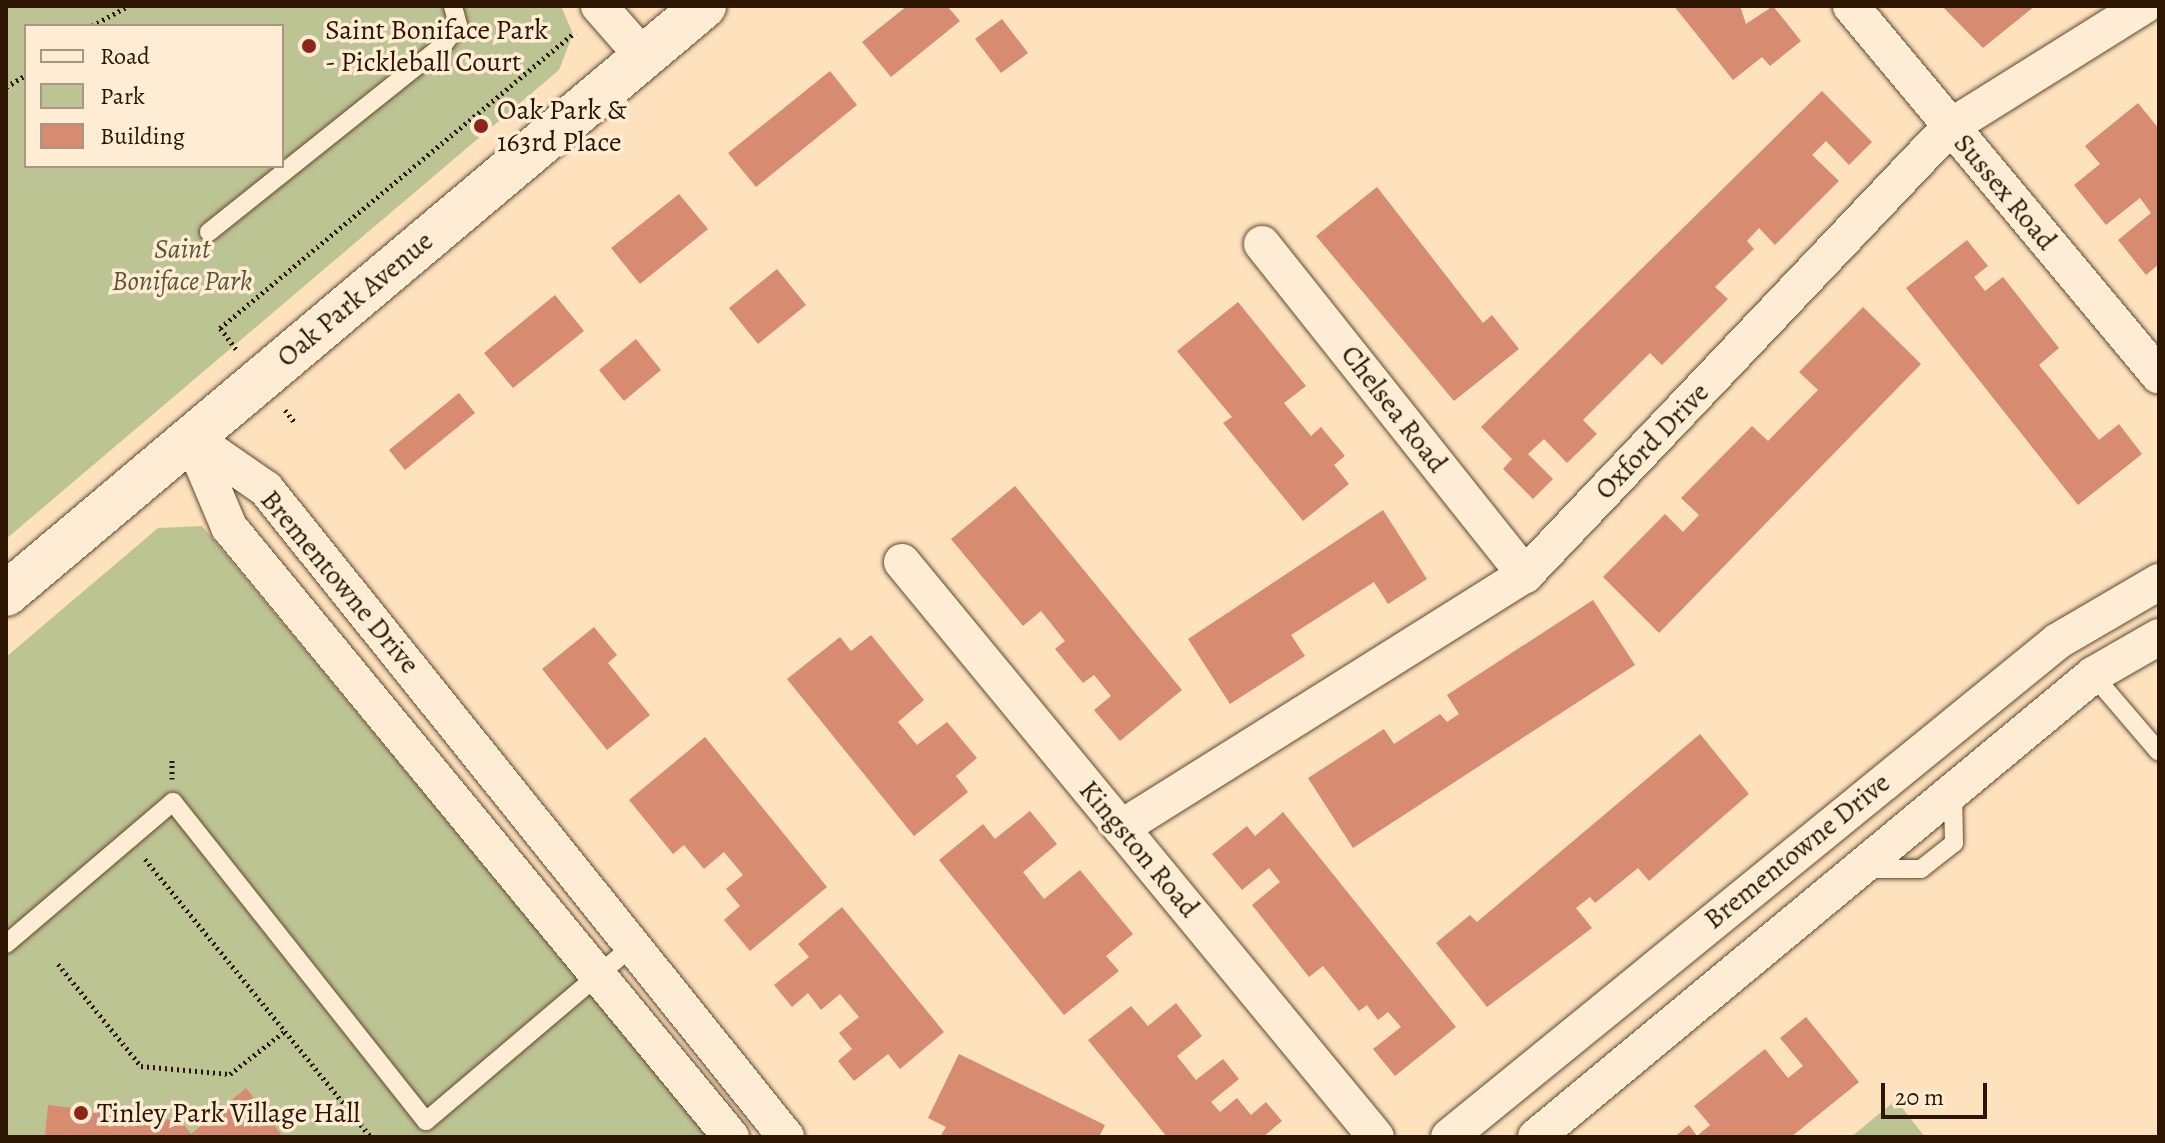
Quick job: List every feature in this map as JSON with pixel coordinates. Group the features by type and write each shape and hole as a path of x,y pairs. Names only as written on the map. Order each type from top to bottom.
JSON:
{"street":[{"path":"599,6 643,56"},
{"name":"Oak Park Avenue","path":"6,594 704,6"},
{"name":"Sussex Road","path":"1851,6 2159,376"},
{"name":"Oxford Drive","path":"1121,828 1525,575 1950,127 2144,6"},
{"name":"Chelsea Road","path":"1262,244 1525,575"},
{"name":"Brementowne Drive","path":"191,437 266,489 636,942 777,1134"},
{"name":"Brementowne Drive","path":"191,437 229,527 731,1137"},
{"name":"Kingston Road","path":"902,562 1376,1137"},
{"name":"Brementowne Drive","path":"1449,1137 1921,749 2058,641 2159,582"},
{"name":"Brementowne Drive","path":"1536,1137 2093,675 2159,637"},
{"path":"1921,749 1953,791"}],"lane":[{"path":"209,232 443,45 458,25 453,6"},
{"path":"2093,675 2159,752"},
{"path":"6,944 173,802 426,1121 636,942"}],"path":[{"path":"96,24 128,6"},
{"path":"220,328 573,34"},
{"path":"6,87 24,76"},
{"path":"139,851 371,1137"},
{"path":"58,964 141,1066 230,1074 285,1031"}],"green space":[{"name":"Saint Boniface Park","path":"6,6 561,6 573,34 559,70 6,539"},
{"path":"202,526 709,1137 6,1137 6,657 158,528"},
{"path":"1896,1100 1925,1137 1851,1137"}],"building":[{"path":"907,6 947,6 960,21 891,77 862,42"},
{"path":"1674,6 1740,6 1746,24 1773,6 1801,41 1770,66 1762,57 1733,80"},
{"path":"1942,6 2035,6 1983,48"},
{"path":"1002,19 1028,53 1001,73 975,39"},
{"path":"830,71 857,105 756,187 728,153"},
{"path":"1822,91 1872,142 1849,165 1826,141 1812,155 1839,181 1775,245 1759,228 1747,241 1754,249 1715,287 1728,299 1662,365 1650,353 1583,420 1597,434 1567,463 1544,439 1528,454 1553,479 1533,499 1503,469 1512,459 1481,427"},
{"path":"2138,103 2159,129 2159,264 2146,275 2118,240 2151,213 2140,198 2106,225 2074,185 2100,164 2085,146"},
{"path":"1377,187 1483,323 1492,315 1519,349 1454,401 1316,236"},
{"path":"679,194 708,229 640,284 611,248"},
{"path":"1967,240 1988,266 1974,277 1985,291 2003,277 2059,348 2039,365 2099,440 2119,424 2142,454 2078,505 1906,288"},
{"path":"777,269 806,305 758,344 729,308"},
{"path":"555,295 584,331 513,388 484,353"},
{"path":"1238,302 1306,386 1284,403 1311,436 1321,427 1345,456 1334,465 1349,484 1303,521 1223,423 1232,417 1177,351"},
{"path":"1863,307 1921,364 1659,633 1603,577 1665,514 1683,532 1699,515 1681,498 1752,426 1768,441 1818,390 1799,372"},
{"path":"636,339 661,370 624,401 599,370"},
{"path":"459,393 475,413 405,470 389,450"},
{"path":"1015,486 1182,690 1120,741 1094,710 1111,696 1094,675 1083,683 1055,649 1065,641 1041,611 1023,626 951,539"},
{"path":"1383,510 1427,579 1388,604 1374,582 1291,635 1305,656 1230,704 1188,639"},
{"path":"1593,600 1635,665 1353,848 1308,778 1384,729 1394,744 1440,714 1447,722 1459,714 1447,695"},
{"path":"594,627 617,655 608,663 650,715 607,750 542,669"},
{"path":"871,635 924,700 898,722 917,745 947,722 977,758 956,776 968,792 914,836 787,679 840,637 851,651"},
{"path":"1700,734 1749,794 1649,881 1638,868 1595,903 1590,897 1576,908 1592,928 1487,1007 1436,943 1470,915 1477,922"},
{"path":"705,737 827,887 750,951 724,920 740,906 726,889 743,875 724,852 704,869 684,845 673,854 629,800"},
{"path":"1030,811 1057,844 1023,872 1044,899 1080,870 1133,934 1106,956 1119,971 1064,1015 939,860 983,824 995,839"},
{"path":"1283,812 1456,1027 1395,1076 1373,1049 1401,1027 1388,1012 1378,1020 1367,1005 1359,1011 1323,966 1309,977 1252,905 1280,882 1269,868 1242,890 1212,854 1247,826 1255,836"},
{"path":"842,907 944,1032 900,1069 888,1054 854,1081 838,1061 852,1049 839,1033 859,1017 840,994 821,1010 808,993 792,1007 774,985 809,957 798,944"},
{"path":"1176,1003 1202,1036 1177,1056 1196,1080 1223,1059 1239,1079 1211,1102 1220,1112 1237,1098 1251,1115 1266,1102 1282,1121 1263,1137 1167,1137 1088,1040 1131,1006 1148,1026"},
{"path":"1806,1017 1859,1082 1791,1137 1674,1137 1689,1125 1697,1136 1710,1125 1694,1106 1765,1049 1788,1078 1803,1066 1780,1038"},
{"path":"959,1054 1105,1125 1099,1137 940,1137 946,1127 928,1118"},
{"name":"Tinley Park Village Hall","path":"246,1088 283,1137 45,1137 48,1105 181,1121 191,1134"}],"place":[{"name":"Saint Boniface Park - Pickleball Court","path":"309,46"},
{"name":"Oak Park & 163rd Place","path":"481,126"},
{"name":"Tinley Park Village Hall","path":"81,1113"}]}
